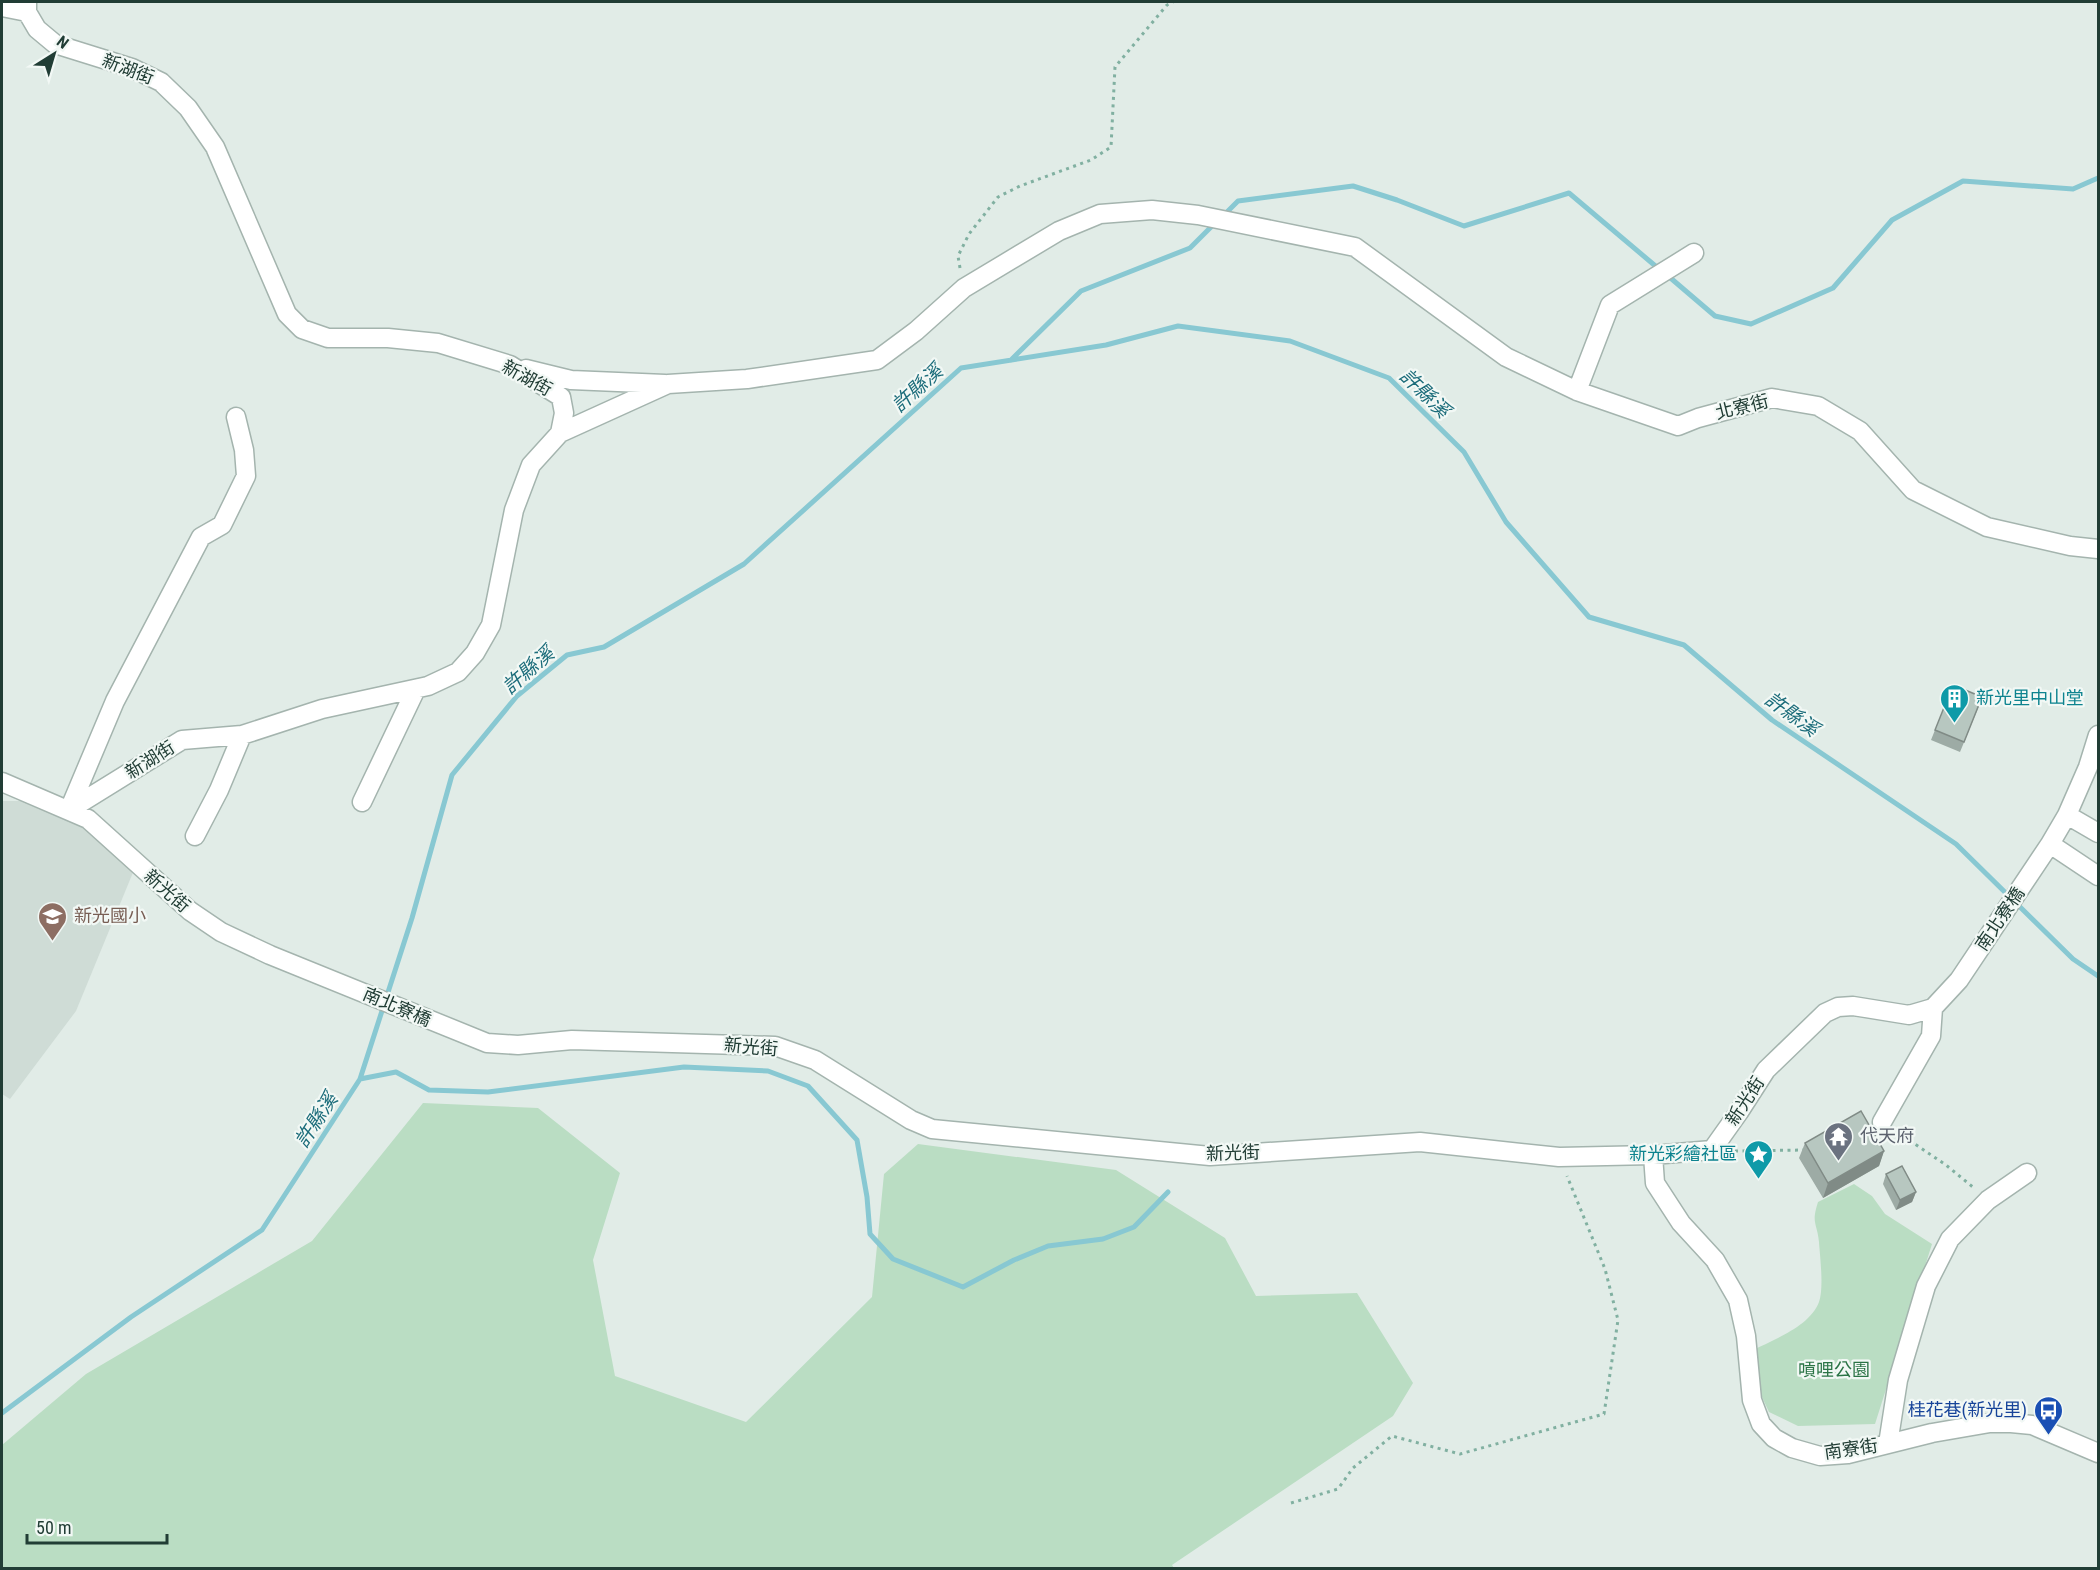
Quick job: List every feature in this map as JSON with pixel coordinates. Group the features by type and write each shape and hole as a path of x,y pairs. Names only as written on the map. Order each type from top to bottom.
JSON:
{"street":[{"path":"2,7 27,7"},
{"name":"新湖街","path":"27,7 36,29 55,44 132,68 161,82 188,108 215,147 287,314 302,329 328,338 388,338 438,343 510,365 561,397 564,412 560,434 531,465 514,510 491,625 475,653 458,672 428,686 322,709 242,735 182,740 69,810"},
{"name":"北寮街","path":"510,365 571,380 668,384 747,379 877,360 916,331 964,288 1059,231 1100,214 1152,210 1198,215 1356,247 1506,357 1577,391 1678,426 1698,418 1772,398 1818,406 1860,431 1913,490 1987,527 2070,546 2098,549"},
{"path":"1577,391 1610,305 1694,253"},
{"path":"560,434 668,384"},
{"path":"69,810 115,701 201,537 222,525 246,476 236,417"},
{"path":"362,802 416,688"},
{"path":"195,836 219,790 242,735"},
{"path":"2098,735 2088,767 2067,815 2045,851 2098,876"},
{"name":"新光街","path":"2,782 87,819 190,911 221,932 270,955 344,984"},
{"path":"2067,815 2098,833"},
{"name":"南北寮橋","path":"1933,1008 1959,980 2045,851"},
{"name":"南北寮橋","path":"344,984 449,1029"},
{"name":"新光街","path":"449,1029 487,1043 518,1045 572,1040 775,1046 816,1060 911,1120 932,1129 1210,1156 1420,1142 1559,1157 1653,1155 1712,1150 1766,1070 1825,1012 1838,1007 1853,1006 1909,1015 1933,1008"},
{"path":"1881,1122 1931,1036 1933,1008"},
{"name":"南寮街","path":"1653,1155 1655,1183 1681,1223 1715,1260 1738,1300 1746,1336 1752,1400 1761,1425 1774,1438 1792,1448 1820,1456 1848,1454 1990,1423 2011,1423 2032,1425 2098,1453"},
{"path":"1888,1444 1898,1380 1926,1286 1950,1239 1988,1200 2027,1173"}],"path":[{"path":"964,288 958,256 969,234 998,197 1020,186 1091,160 1111,147 1115,68 1167,5 1173,2"},
{"path":"1881,1122 1946,1165 1988,1200"},
{"path":"1712,1150 1805,1151 1816,1147"},
{"path":"1291,1503 1338,1489 1353,1468 1392,1436 1460,1454 1604,1414 1618,1320 1605,1269 1559,1157"}],"shaded area":[{"name":"新光國小","path":"2,801 30,801 89,825 134,870 76,1011 10,1099 2,1094"}],"green space":[{"path":"423,1103 538,1108 620,1173 593,1260 615,1376 746,1422 872,1297 884,1174 918,1144 1116,1170 1225,1238 1256,1296 1357,1293 1413,1383 1393,1416 1172,1565 1174,1568 2,1568 2,1445 86,1374 312,1241"},
{"name":"嗊哩公園","path":"1854,1184 1872,1196 1885,1214 1932,1244 1875,1424 1798,1426 1769,1412 1754,1380 1753,1350 1791,1331 1814,1311 1819,1302 1821,1289 1819,1242 1815,1219 1818,1202"}],"building":[{"name":"新光里中山堂","path":"1953,685 1982,697 1964,742 1935,730"},
{"name":"代天府","path":"1861,1111 1884,1151 1828,1183 1805,1143"},
{"path":"1902,1166 1916,1192 1900,1200 1886,1174"}],"waterway":[{"path":"1667,275 1715,316 1751,324 1833,288 1892,220 1963,181 2073,189 2098,178"},
{"path":"1223,216 1238,201 1353,186 1464,226 1569,193 1659,269"},
{"path":"1011,360 1081,291 1190,248 1216,222"},
{"name":"許縣溪","path":"2,1413 131,1317 262,1230 360,1079 412,918 452,775 517,696 567,655 604,647 744,564 961,368 1106,345 1178,326 1290,341 1389,378 1464,452 1506,522 1589,617 1684,645 1772,720 1956,844 2073,959 2098,976"},
{"path":"360,1079 396,1072 429,1090 488,1092 684,1067 768,1071 808,1086 857,1140 867,1197 870,1234 893,1259 963,1287 1014,1260 1048,1246 1103,1239 1134,1227 1168,1192"}],"place":[{"name":"新光里中山堂","path":"1955,724"},
{"name":"新光國小","path":"53,942"},
{"name":"代天府","path":"1839,1162"},
{"name":"新光彩繪社區","path":"1758,1180"},
{"name":"桂花巷(新光里)","path":"2048,1436"}]}
